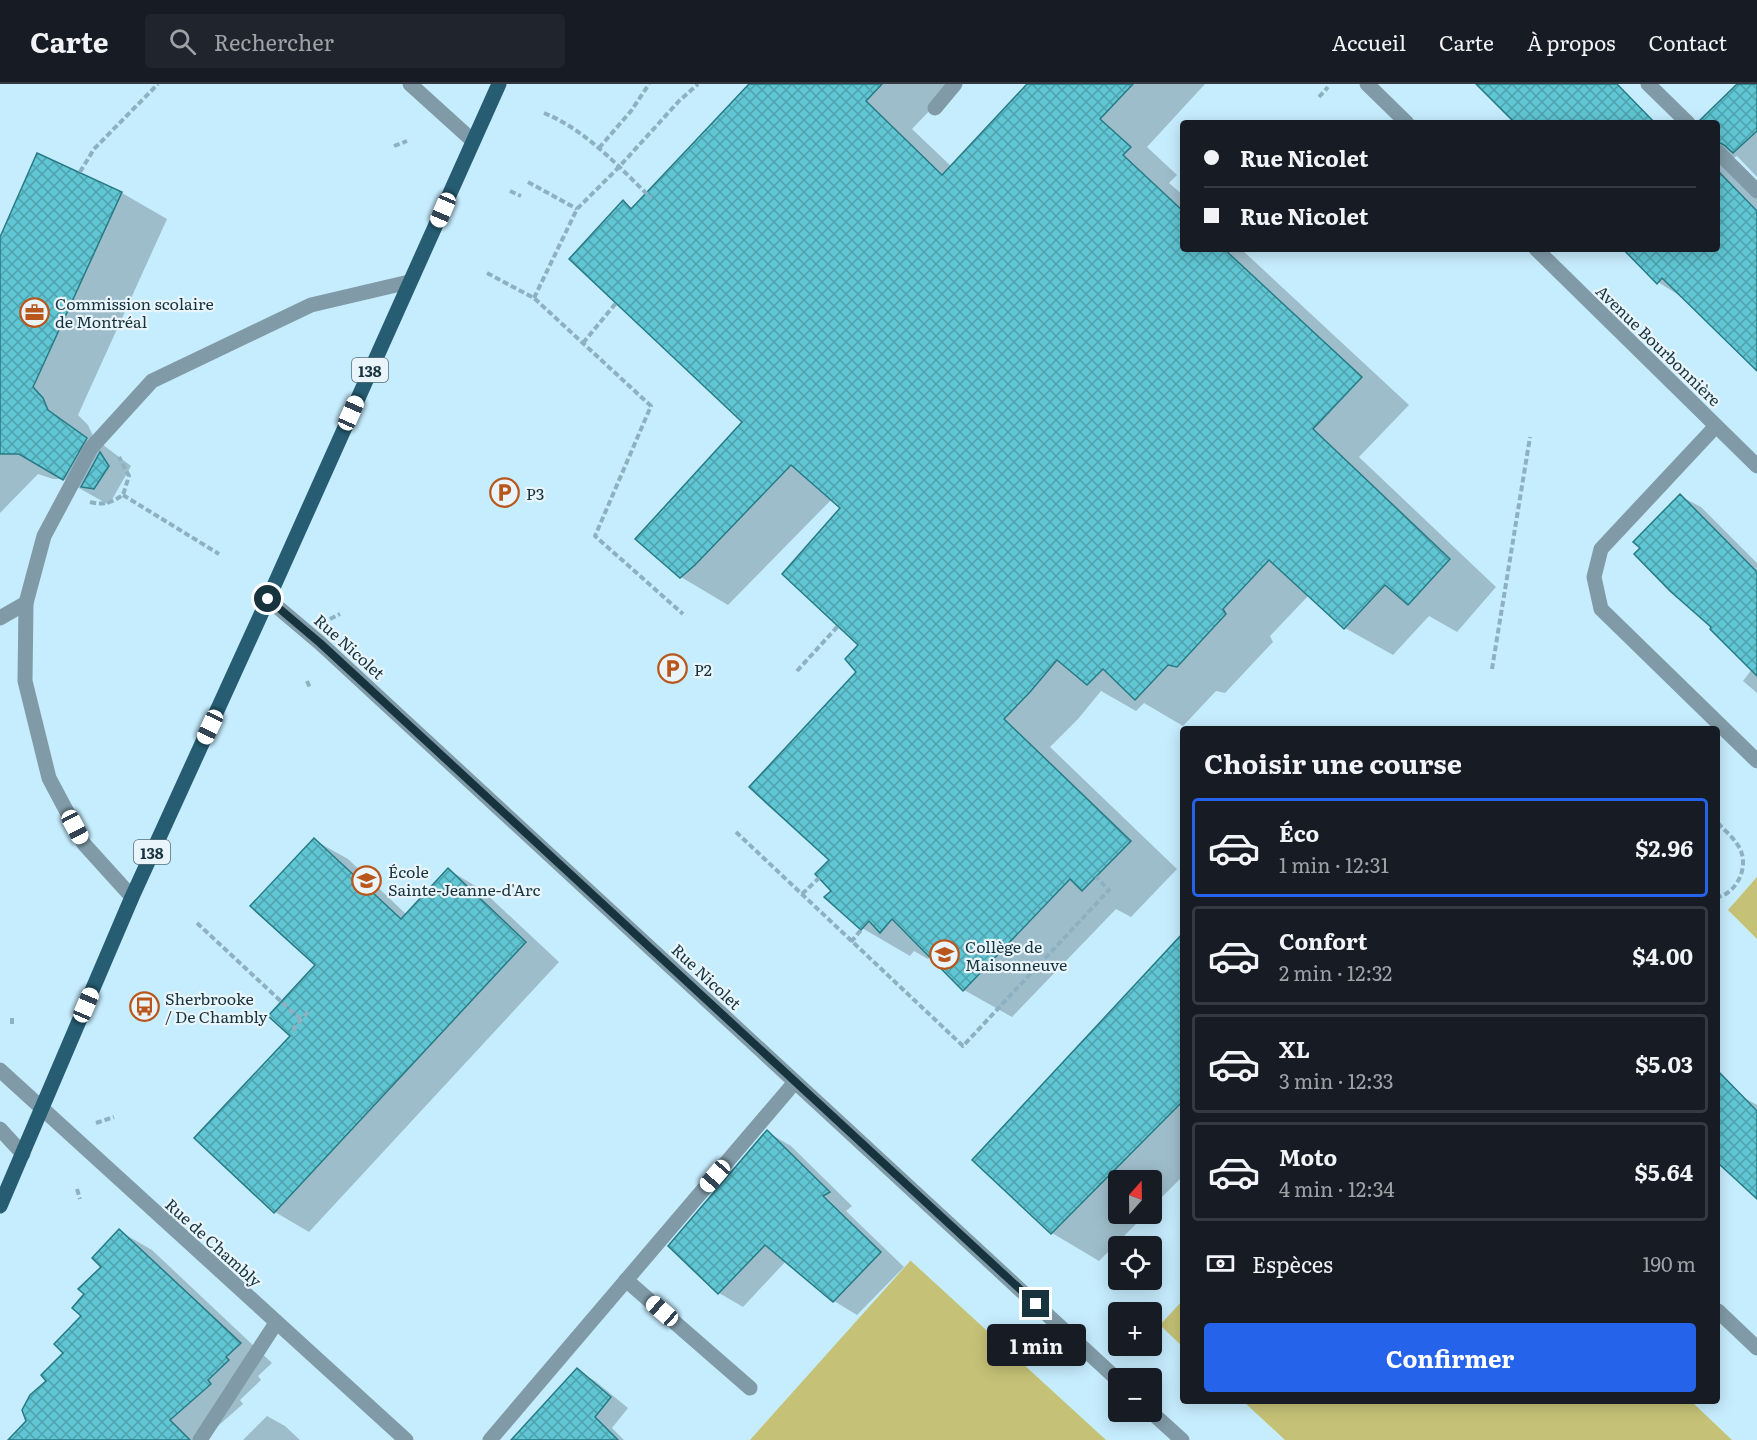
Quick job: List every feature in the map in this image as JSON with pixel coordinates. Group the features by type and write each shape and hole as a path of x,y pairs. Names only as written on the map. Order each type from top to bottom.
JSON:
{"main road":[{"name":"138","path":"0,1206 132,897 268,599 472,141 500,84"}],"street":[{"path":"410,84 472,141"},
{"path":"935,108 956,84"},
{"path":"1367,84 1404,120"},
{"path":"1648,84 1685,120"},
{"path":"1720,154 1757,191"},
{"name":"Avenue Bourbonnière","path":"1539,252 1757,466"},
{"path":"132,897 84,844 49,778 25,681 26,603 44,536 91,448 152,381 310,305 409,282"},
{"path":"1716,426 1601,549 1594,578 1601,609 1757,761"},
{"name":"Rue Nicolet","path":"268,599 320,643 1108,1372"},
{"path":"0,618 26,603"},
{"name":"Rue de Chambly","path":"0,1070 406,1440"},
{"path":"490,1440 795,1082"},
{"path":"0,1129 23,1154"},
{"path":"626,1280 750,1388"},
{"path":"1720,1313 1757,1348"},
{"path":"200,1440 276,1323"},
{"path":"1162,1422 1182,1440"}],"path":[{"path":"80,172 94,149 158,84"},
{"path":"599,148 631,111 649,84"},
{"path":"534,298 577,209 698,84"},
{"path":"1319,97 1328,87"},
{"path":"544,113 556,118 599,148 651,198"},
{"path":"394,146 406,141"},
{"path":"528,182 577,209"},
{"path":"510,191 521,196"},
{"path":"487,273 534,298 651,406 596,536 683,614"},
{"path":"583,343 616,303"},
{"path":"1492,669 1530,437"},
{"path":"81,499 97,504 110,503 123,495 129,476 123,462 113,449"},
{"path":"123,495 219,554"},
{"path":"797,671 838,626"},
{"path":"307,681 310,688"},
{"path":"1720,826 1738,844 1742,872 1738,883 1730,891 1720,896"},
{"path":"736,832 963,1046 1109,890 1096,877"},
{"path":"802,894 819,878"},
{"path":"197,923 301,1020"},
{"path":"851,942 861,930"},
{"path":"296,1030 294,1028 307,1013 309,1016"},
{"path":"12,1018 12,1024"},
{"path":"96,1123 114,1117"},
{"path":"77,1189 80,1199"}],"shaded area":[{"path":"1757,877 1757,939 1728,910"},
{"path":"911,1261 1106,1440 750,1440"},
{"path":"1180,1303 1180,1344 1162,1327 1162,1323"},
{"path":"1246,1404 1694,1404 1732,1440 1285,1440"}],"building":[{"path":"749,84 882,84 866,101 942,175 1027,84 1133,84 1100,119 1131,147 1123,155 1180,208 1180,252 1227,252 1362,377 1313,429 1450,559 1408,605 1385,585 1344,629 1269,560 1223,609 1226,614 1177,667 1168,665 1135,700 1103,669 1087,685 1057,660 1004,719 1131,841 1082,891 1070,879 963,991 892,919 880,933 869,921 861,930 824,897 831,891 815,874 829,860 749,787 856,672 845,659 858,645 782,574 840,508 791,465 680,578 635,539 742,422 569,259 623,200 631,209"},
{"path":"1476,84 1617,84 1652,120 1512,120"},
{"path":"1737,84 1757,84 1757,131 1733,153 1720,143 1720,120 1700,120"},
{"name":"Commission scolaire de Montréal","path":"37,153 122,192 33,387 43,398 48,410 87,438 63,480 19,454 0,454 0,237"},
{"path":"1720,173 1757,211 1757,371 1662,278 1657,284 1626,252 1720,252"},
{"path":"100,452 109,466 94,489 81,487"},
{"path":"1680,494 1757,572 1757,676 1710,629 1711,627 1670,591 1634,554 1640,548 1633,542"},
{"path":"314,838 401,919 448,868 526,942 274,1213 194,1138 290,1036 268,1016 315,965 250,906"},
{"path":"1180,936 1180,1104 1115,1170 1108,1170 1108,1177 1051,1234 972,1160"},
{"path":"1720,1073 1757,1111 1757,1199 1720,1165"},
{"path":"767,1130 830,1192 823,1196 881,1252 833,1302 765,1245 718,1294 668,1246"},
{"path":"119,1229 241,1343 226,1357 229,1360 208,1380 211,1384 170,1420 190,1440 8,1440 26,1421 22,1410 30,1395 46,1381 41,1375 63,1353 54,1344 81,1316 72,1308 84,1294 78,1289 101,1267 92,1258"},
{"path":"577,1368 611,1397 595,1417 618,1440 511,1440"}],"place":[{"name":"Commission scolaire de Montréal","path":"34,312"},
{"name":"P3","path":"505,493"},
{"name":"P2","path":"673,669"},
{"name":"École Sainte-Jeanne-d'Arc","path":"367,880"},
{"name":"Collège de Maisonneuve","path":"944,955"},
{"name":"Sherbrooke / De Chambly","path":"144,1007"}],"route":[{"path":"268,599 320,643 1036,1304"}]}
